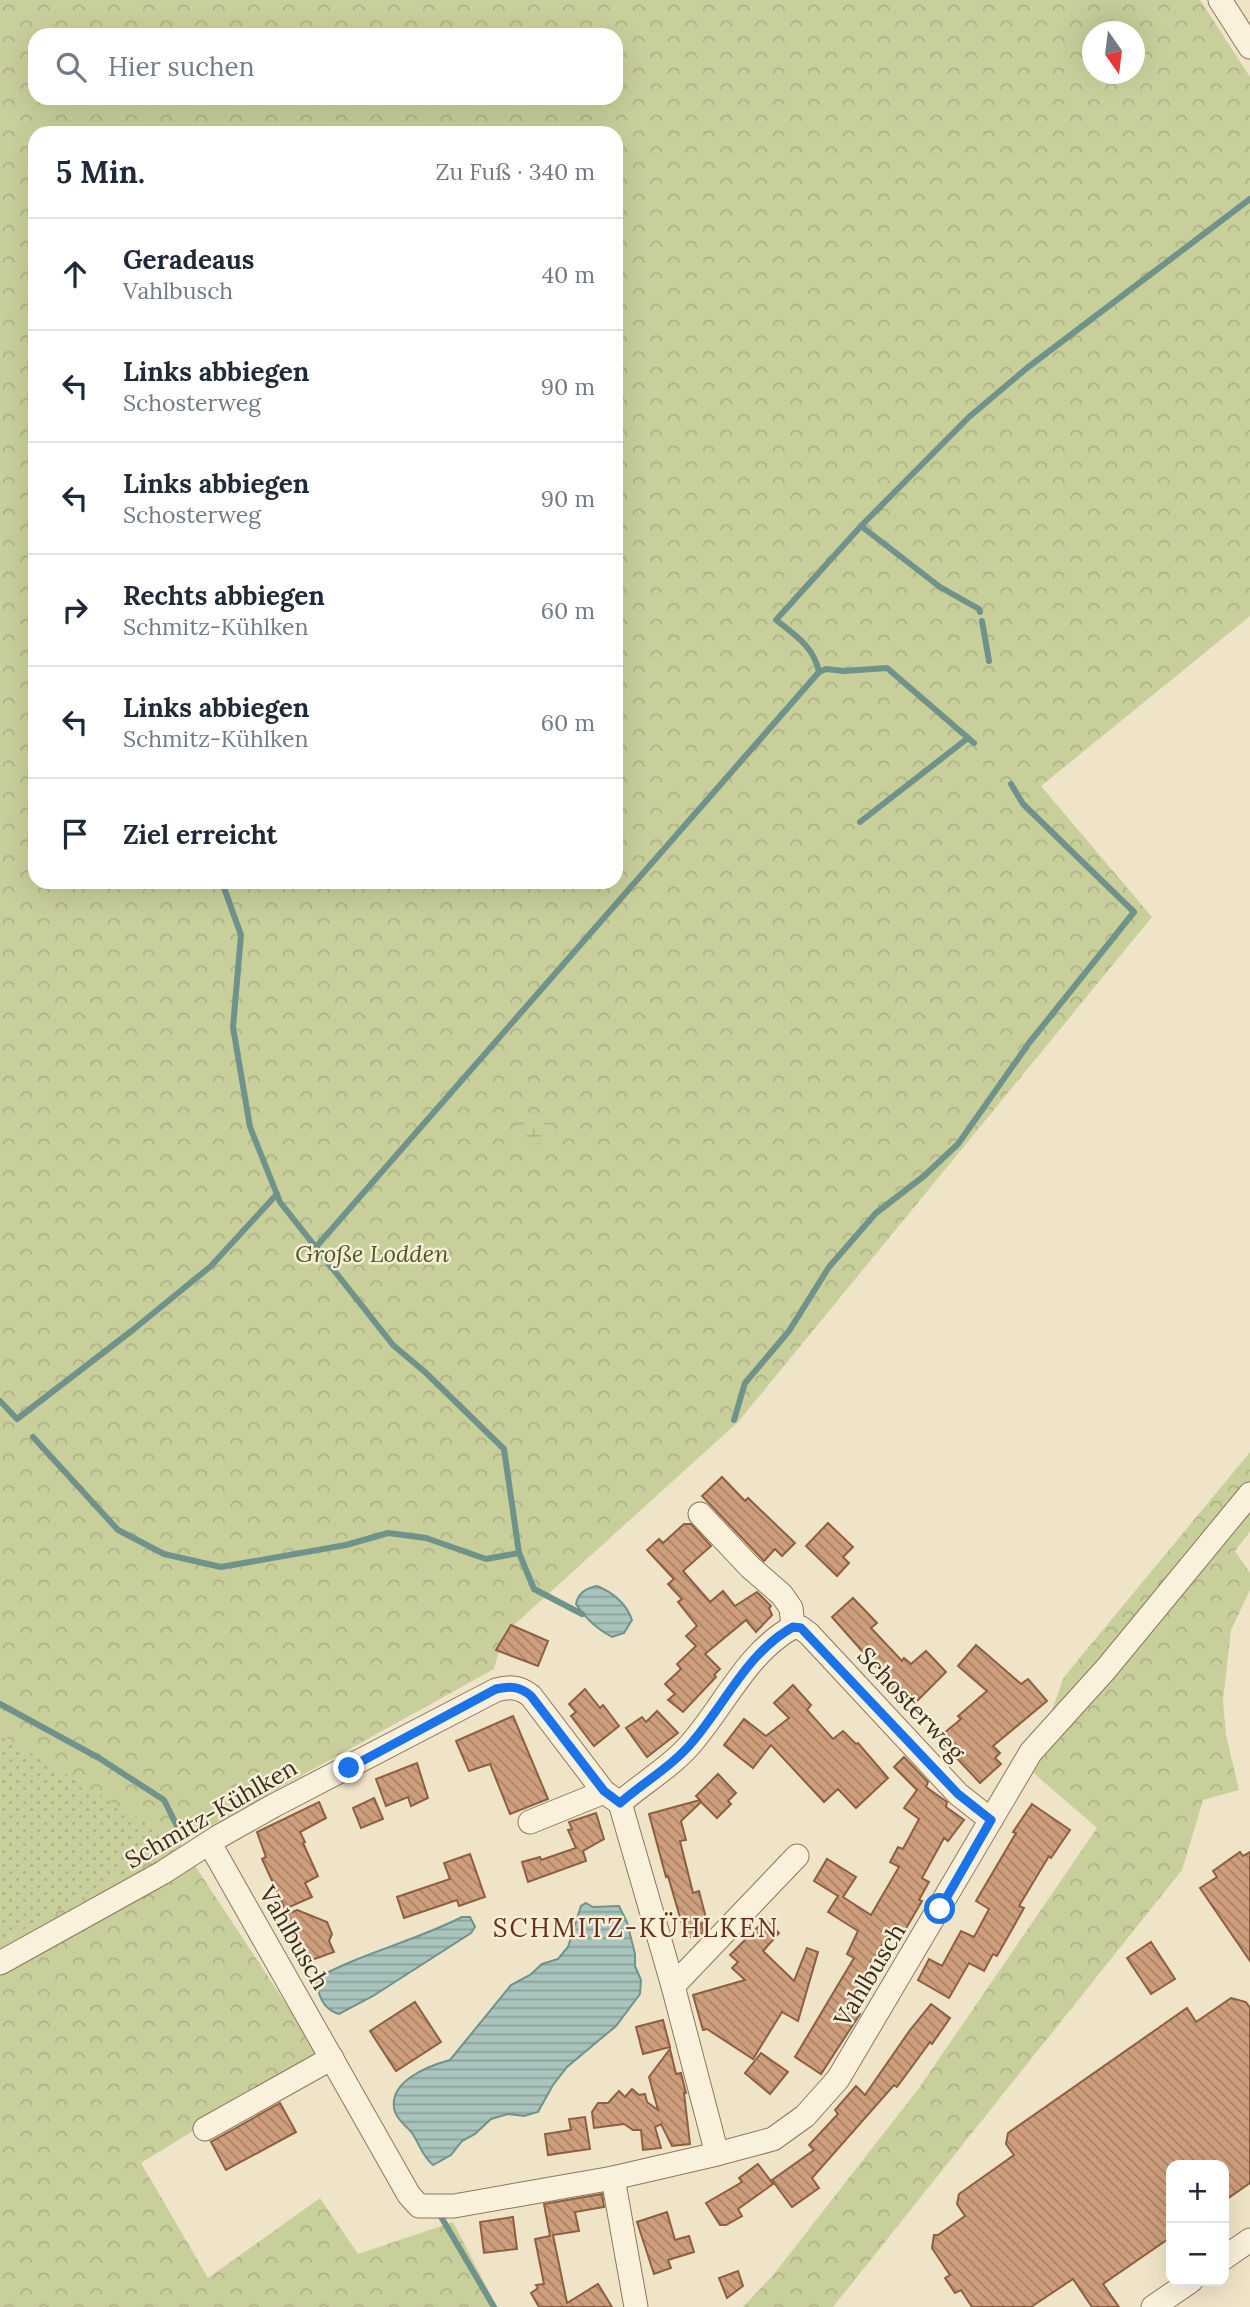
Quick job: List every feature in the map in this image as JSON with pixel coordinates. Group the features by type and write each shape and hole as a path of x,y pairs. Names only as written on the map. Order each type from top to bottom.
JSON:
{"street":[{"path":"1220,0 1250,47"},
{"name":"Vahlbusch","path":"210,1844 409,2195 419,2206 454,2206 612,2178 773,2139 805,2116 838,2079 1031,1752 1106,1670 1250,1494"},
{"path":"530,1822 612,1797 694,1741 741,1675 772,1641 793,1627 791,1608 782,1595 742,1559 700,1514"},
{"name":"Schosterweg","path":"793,1627 801,1628 809,1634 958,1794 991,1820"},
{"name":"Schmitz-Kühlken","path":"0,1964 162,1873 273,1806 496,1689 509,1686 531,1696 612,1797 673,1986 717,2154"},
{"path":"673,1986 797,1856"},
{"path":"205,2129 332,2058"},
{"path":"612,2178 636,2307"},
{"path":"1229,2255 1250,2240"},
{"path":"1153,2307 1184,2286"}],"green space":[{"name":"Große Lodden","path":"0,0 1200,0 1250,77 1250,616 1041,786 1152,917 738,1422 504,1634 494,1669 180,1843 319,2054 141,2163 208,2278 320,2198 358,2254 453,2222 497,2307 0,2307 0,1943 179,1843 0,1734"},
{"path":"533,1112 545,1116 549,1128 545,1140 533,1144 521,1140 517,1128 521,1116"},
{"path":"1250,1452 1250,1531 1235,1551 1250,1573 1250,1590 1231,1630 1223,1701 1226,1735 1239,1790 1203,1800 1182,1870 833,2307 743,2307 774,2274 919,2088 1097,1828 1030,1770 1064,1677"},
{"path":"0,1734 180,1843 0,1943"}],"water":[{"path":"597,1586 614,1595 626,1608 632,1620 624,1633 612,1637 606,1634 588,1619 576,1604 583,1592"},
{"path":"586,1903 593,1907 619,1906 627,1922 635,1954 635,1966 641,1980 640,1994 616,2026 567,2067 538,2112 524,2116 508,2114 491,2119 475,2134 462,2141 451,2155 433,2165 412,2133 396,2115 394,2101 397,2092 411,2077 450,2060 511,1985 530,1975 542,1964 558,1959 568,1947 581,1906"},
{"path":"462,1917 470,1917 475,1927 471,1933 373,1996 339,2014 329,2009 322,2001 315,1979"}],"building":[{"path":"722,1477 745,1501 748,1498 795,1543 782,1556 775,1549 764,1561 702,1496"},
{"path":"828,1523 853,1547 843,1557 849,1563 837,1576 806,1546"},
{"path":"684,1524 691,1524 711,1546 683,1571 710,1602 723,1591 735,1606 757,1592 771,1606 769,1608 772,1615 756,1632 746,1620 705,1654 720,1669 714,1675 716,1677 683,1712 668,1700 675,1694 665,1684 681,1669 677,1664 696,1646 686,1636 697,1626 678,1602 682,1599 668,1584 674,1579 647,1550 659,1539 663,1543"},
{"path":"853,1598 877,1623 871,1628 902,1661 904,1658 911,1664 926,1651 946,1672 917,1701 911,1695 902,1703 881,1681 885,1677 832,1617"},
{"path":"511,1625 548,1641 538,1666 496,1650"},
{"path":"976,1645 1021,1684 1028,1679 1047,1701 993,1746 1000,1753 995,1758 1001,1764 980,1783 938,1738 961,1719 958,1716 987,1691 958,1666"},
{"path":"793,1685 811,1705 807,1710 833,1739 843,1731 858,1743 888,1778 856,1808 838,1789 824,1802 771,1745 753,1768 724,1745 744,1719 766,1736 789,1718 774,1703"},
{"path":"585,1689 600,1708 603,1705 619,1726 594,1746 571,1716 576,1712 569,1704"},
{"path":"657,1711 678,1733 647,1757 626,1728 642,1717 646,1722"},
{"path":"513,1716 548,1799 510,1814 490,1764 469,1771 456,1741"},
{"path":"904,1757 928,1782 926,1787 947,1802 946,1807 964,1820 948,1841 944,1838 922,1878 929,1882 919,1900 922,1901 905,1930 895,1924 869,1965 874,1968 854,2004 857,2006 853,2010 860,2014 821,2074 795,2057 854,1958 847,1954 858,1931 828,1912 838,1896 814,1881 827,1859 856,1877 843,1897 871,1915 899,1867 890,1862 898,1847 903,1849 919,1819 904,1808 917,1790 894,1767"},
{"path":"417,1763 428,1798 411,1806 408,1797 386,1806 376,1779"},
{"path":"718,1774 736,1793 728,1801 731,1804 717,1818 701,1802 681,1821 686,1840 680,1841 693,1893 699,1891 707,1922 701,1924 704,1933 686,1938 649,1814 700,1800 696,1796"},
{"path":"374,1798 383,1819 361,1828 353,1808"},
{"path":"319,1802 326,1818 300,1832 318,1876 305,1883 312,1897 285,1909 262,1859 266,1857 257,1832"},
{"path":"1032,1804 1070,1830 1051,1858 1049,1856 1019,1906 1024,1908 997,1956 993,1954 984,1971 969,1963 949,1998 918,1980 929,1959 942,1966 961,1931 974,1937 989,1909 976,1901 1016,1833 1013,1832"},
{"path":"596,1813 604,1839 583,1851 586,1861 528,1882 522,1862 540,1857 541,1860 576,1848 568,1830 572,1829 569,1822"},
{"path":"1240,1852 1243,1856 1250,1852 1250,1961 1200,1888 1217,1877 1213,1871"},
{"path":"470,1854 485,1897 459,1906 457,1900 404,1918 397,1897 450,1879 444,1863"},
{"path":"297,1910 327,1922 332,1934 329,1941 334,1952 309,1961 304,1948 299,1950 285,1915"},
{"path":"765,1920 779,1933 763,1951 794,1981 807,1948 818,1952 798,2021 782,2012 753,2059 707,2029 703,2030 693,1995 745,1980 732,1968 738,1962 730,1955"},
{"path":"1151,1942 1175,1979 1151,1994 1127,1958"},
{"path":"1231,1998 1246,2002 1250,2008 1250,2183 1229,2198 1229,2160 1166,2160 1166,2240 1103,2284 1119,2307 1092,2307 1073,2279 1031,2307 972,2307 961,2290 955,2293 945,2278 950,2275 932,2248 934,2235 965,2216 957,2204 959,2194 1014,2155 1006,2144 1008,2133 1187,2008 1196,2022"},
{"path":"415,2002 441,2042 396,2071 370,2031"},
{"path":"931,2004 950,2018 897,2087 894,2085 812,2178 819,2188 792,2207 772,2180 814,2150 809,2145 838,2114 835,2110 856,2086 865,2095"},
{"path":"663,2020 670,2047 643,2054 636,2027"},
{"path":"670,2049 676,2074 681,2073 686,2093 690,2144 672,2146 661,2124 655,2127 661,2148 643,2150 641,2130 633,2130 624,2124 594,2128 592,2112 598,2103 608,2103 619,2091 625,2097 632,2089 639,2095 645,2094 647,2102 658,2110 649,2077"},
{"path":"761,2053 788,2072 770,2094 745,2073"},
{"path":"280,2103 296,2132 226,2170 211,2142"},
{"path":"585,2117 590,2149 548,2155 545,2134 571,2130 569,2119"},
{"path":"758,2164 773,2184 738,2209 742,2216 726,2225 720,2225 706,2203 742,2182 739,2178"},
{"path":"602,2194 604,2207 575,2212 579,2231 553,2235 567,2303 598,2284 612,2307 539,2307 531,2293 538,2288 536,2285 544,2284 535,2239 550,2236 544,2204"},
{"path":"667,2212 675,2240 689,2236 694,2252 668,2260 671,2268 654,2274 637,2222"},
{"path":"513,2217 517,2249 484,2253 480,2222"},
{"path":"738,2271 743,2286 727,2298 719,2278"}],"waterway":[{"path":"861,526 969,417 1027,368 1250,199"},
{"path":"974,743 887,668 844,671 826,669 819,672 813,655 797,636 776,620 861,526 940,587 980,612"},
{"path":"982,621 989,661"},
{"path":"316,1247 819,672"},
{"path":"860,822 968,738"},
{"path":"734,1420 745,1383 789,1331 829,1267 876,1213 924,1176 958,1144 1029,1043 1134,912 1023,804 1011,784"},
{"path":"225,889 241,935 233,1027 250,1127 280,1202 393,1345 425,1372 504,1449 519,1553 534,1589 582,1614"},
{"path":"0,1401 17,1419 211,1266 277,1194"},
{"path":"33,1437 118,1530 164,1554 221,1567 346,1545 388,1533 426,1538 486,1559 519,1553"},
{"path":"0,1704 99,1758 164,1800 180,1832"},
{"path":"440,2215 494,2307"}],"district":[{"name":"SCHMITZ-KÜHLKEN","path":"636,1928"}],"route":[{"path":"349,1768 496,1689 509,1686 531,1696 604,1791 620,1803 694,1741 731,1687 772,1641 784,1631 793,1627 801,1628 958,1794 991,1820 940,1909"}]}
